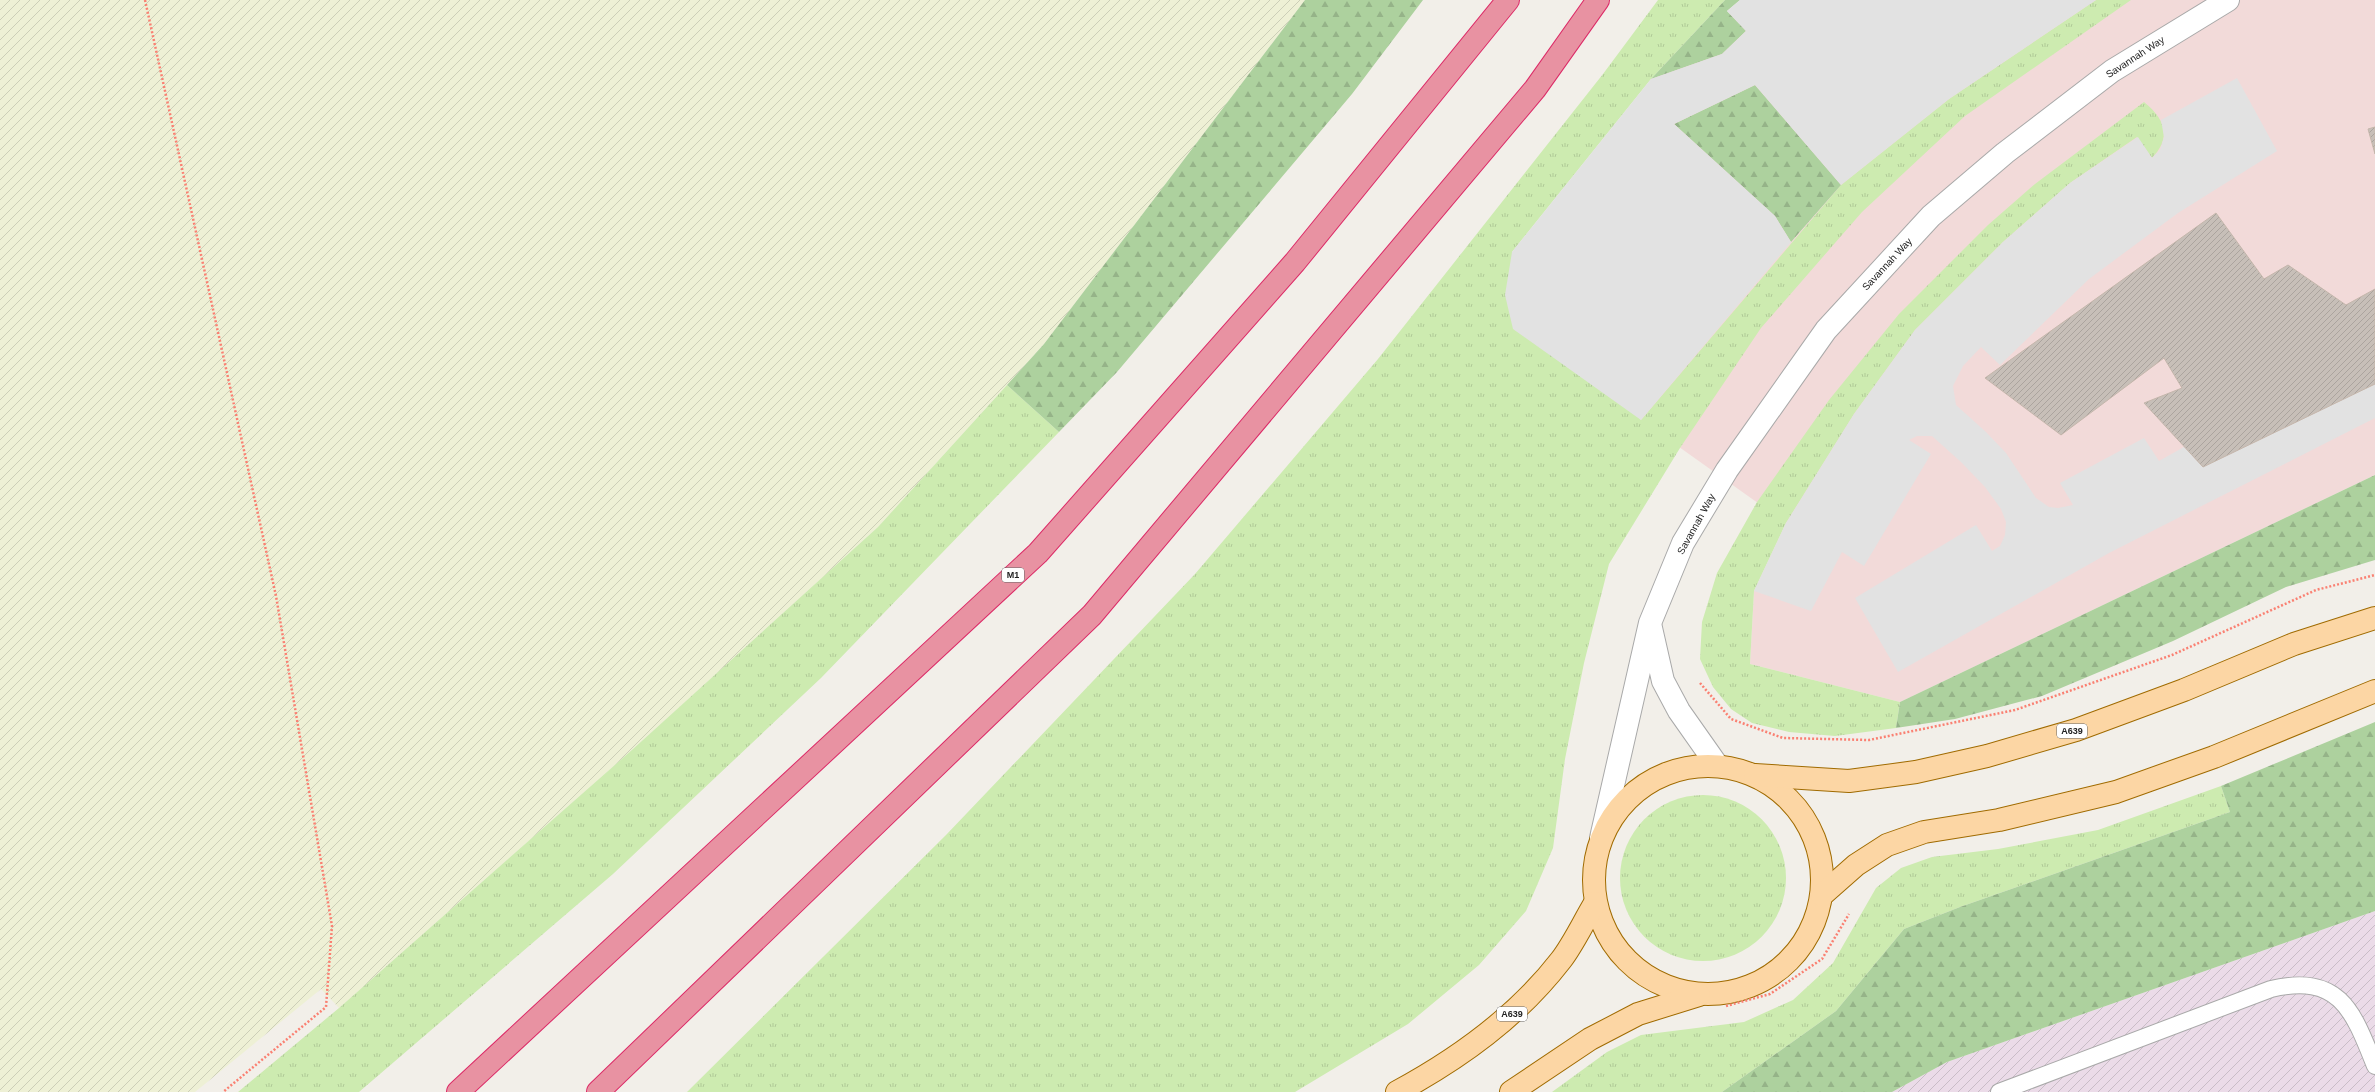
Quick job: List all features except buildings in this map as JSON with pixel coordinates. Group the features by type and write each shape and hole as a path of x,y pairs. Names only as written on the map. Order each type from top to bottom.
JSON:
{"highway":[{"name":"M1","path":"458,1092 873,704 1038,553 1295,262 1508,0"},
{"path":"598,1092 1092,615 1535,89 1598,0"}],"main road":[{"name":"A639","path":"1755,775 1849,781 1916,772 1987,756 2076,730 2184,690 2294,644 2375,618"},
{"path":"1822,895 1856,865 1887,845 1924,832 1999,820 2116,792 2214,757 2375,691"},
{"path":"1511,1092 1590,1039 1631,1018 1700,995 1734,992 1766,979 1793,957 1812,928 1822,895 1818,847 1794,804 1755,775 1717,765 1677,769 1641,787 1618,810 1601,838 1594,870 1595,903 1605,931 1621,956 1643,976 1670,989 1700,995"},
{"name":"A639","path":"1397,1092 1469,1048 1514,1012 1562,960 1595,903"}],"street":[{"name":"Savannah Way","path":"1601,838 1650,623 1683,543 1727,470 1826,330 1926,222 2005,153 2112,70 2228,0"},
{"path":"1650,623 1663,681 1679,711 1717,765"}],"lane":[{"path":"1999,1092 2271,989 2293,984 2315,986 2336,996 2352,1012 2375,1066"}],"path":[{"path":"145,0 276,596 332,926 326,1007 223,1092"},
{"path":"1698,680 1731,719 1783,738 1869,740 2015,710 2172,655 2316,590 2375,575"},
{"path":"1722,1007 1770,994 1822,959 1850,912"}],"shaded area":[{"path":"1740,0 2375,0 2375,475 1900,702 1750,664 1754,591 1786,523 1513,329 1651,79 1687,65"},
{"path":"1740,0 2096,0 1949,99 1841,185 1755,85 1674,124 1775,216 1791,242 1641,420 1513,329 1505,295 1512,252 1651,79 1722,54 1746,31 1727,11"},
{"path":"2237,78 2277,151 2178,213 2089,279 2000,365 1981,347 1963,366 1953,386 1956,405 1986,432 2006,453 2036,498 2049,507 2058,508 2073,505 2060,483 2144,438 2159,461 2184,447 2203,467 2375,384 2375,418 2109,553 1898,672 1855,598 1976,525 1992,551 2000,546 2005,535 2006,522 2001,509 1985,487 1961,462 1932,436 1917,436 1909,440 1931,454 1864,566 1842,552 1811,611 1754,591 1786,523 1854,414 1915,330 2003,242 2070,183 2138,137 2152,158 2160,150 2164,137 2161,120"},
{"path":"2375,911 2375,1092 1892,1092 1947,1062"}],"green space":[{"path":"0,0 1305,0 1044,344 878,527 633,749 339,1008 321,989 195,1092 0,1092"},
{"path":"1305,0 1423,0 1352,94 1117,372 1059,432 1007,385 1044,344"},
{"path":"1658,0 1725,0 1651,79 1512,252 1641,420 1841,185 1949,99 2096,0 2131,0 1965,116 1862,212 1761,328 1680,448 1609,564 1584,663 1565,759 1553,848 1526,911 1479,965 1408,1024 1295,1092 687,1092 946,835 1195,574 1378,359 1603,74"},
{"path":"1725,0 1740,0 1727,11 1746,31 1722,54 1651,79"},
{"path":"1755,85 1841,185 1791,242 1775,216 1674,124"},
{"path":"2144,102 2157,115 2163,128 2164,136 2162,143 2152,158 2137,137 2070,183 2003,242 1915,330 1854,414 1786,523 1754,591 1750,664 1900,702 1896,728 1835,736 1789,732 1752,723 1731,709 1713,687 1700,659 1702,622 1717,573 1757,502 1829,400 1899,314 1988,225 2035,184"},
{"path":"1007,385 1059,432 821,678 613,874 359,1092 238,1092 339,1008 633,749 878,527"},
{"path":"2375,475 2375,560 2286,587 2173,641 2042,696 1955,719 1896,728 1900,702"},
{"path":"2375,722 2375,911 1947,1062 1892,1092 1722,1092 1836,1011 1904,929 1960,907 2230,812 2221,786"},
{"path":"2221,786 2230,812 1960,907 1904,929 1836,1011 1722,1092 1552,1092 1607,1052 1641,1035 1744,1022 1793,1000 1833,963 1876,888 1901,868 1932,857 1998,849 2098,830"},
{"path":"1695,795 1711,795 1727,798 1742,804 1762,819 1777,839 1780,846 1785,862 1785,894 1780,910 1777,917 1762,937 1742,952 1727,958 1711,961 1695,961 1679,958 1664,952 1644,937 1639,931 1629,917 1623,902 1620,886 1620,870 1623,854 1629,839 1644,819 1650,814 1664,804 1679,798"}]}
